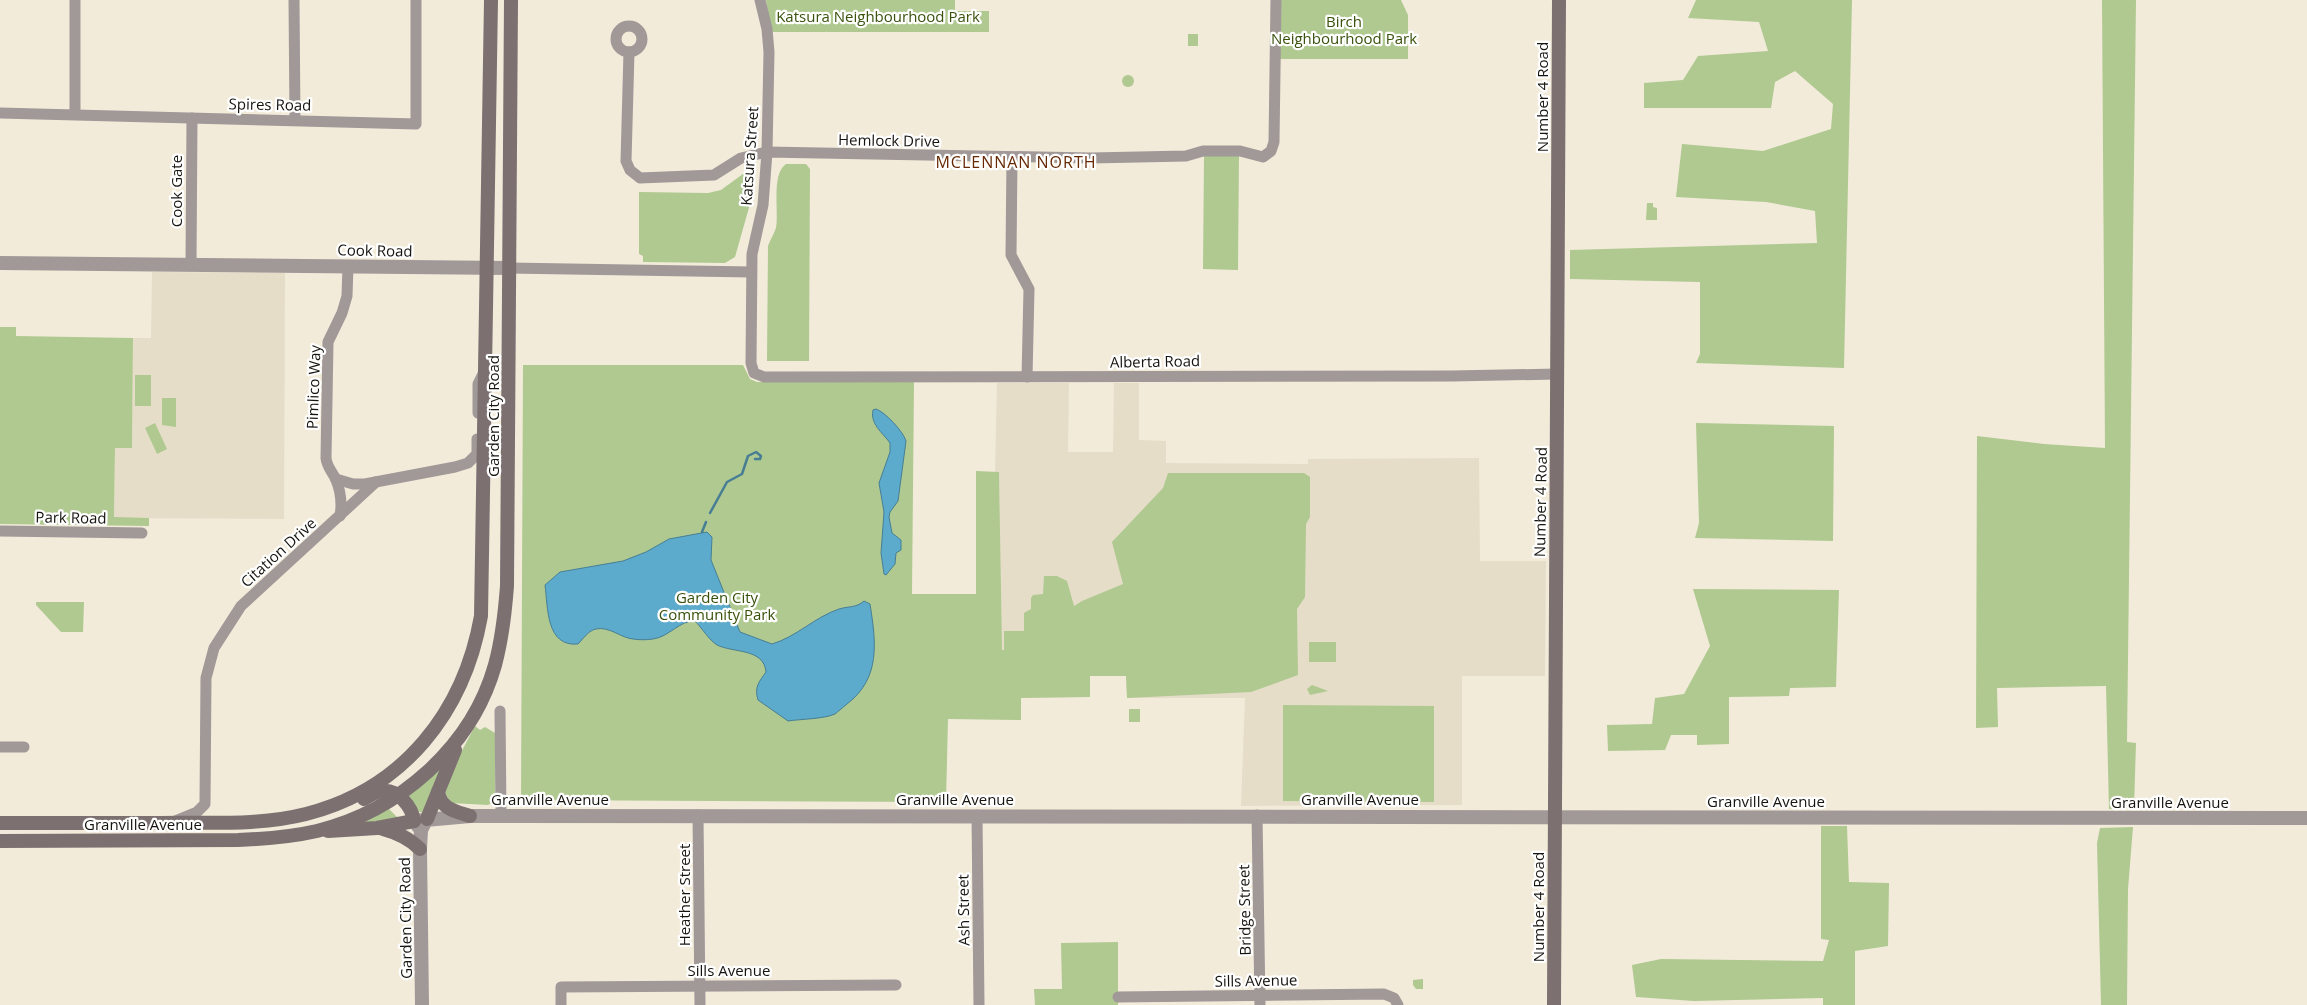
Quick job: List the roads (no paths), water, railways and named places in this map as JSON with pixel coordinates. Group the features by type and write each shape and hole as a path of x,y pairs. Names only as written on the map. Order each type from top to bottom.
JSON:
{"main road":[{"name":"Garden City Road","path":"395,770 419,749 438,726 464,678 477,636 483,586 484,372 492,0"},
{"name":"Garden City Road","path":"394,795 430,771 462,733 475,712 494,668 505,612 508,544 511,0"},
{"name":"Number 4 Road","path":"1554,1005 1559,0"},
{"path":"421,823 438,792 462,733"},
{"path":"395,770 394,795 404,816 421,823"},
{"name":"Granville Avenue","path":"0,823 255,821 306,814 353,796 395,770"},
{"path":"306,814 321,817 377,792 394,795"},
{"path":"438,792 439,800 448,808 470,816"},
{"name":"Granville Avenue","path":"0,841 238,840 271,838 317,831 362,814 394,795"},
{"path":"317,831 340,832 421,823"},
{"path":"377,828 401,835 412,841 420,849"}],"street":[{"path":"75,0 75,114"},
{"path":"294,0 295,119"},
{"name":"Spires Road","path":"0,113 295,119 416,124 416,0"},
{"name":"Katsura Street","path":"754,373 751,363 750,272 753,241 763,205 767,152 769,52 767,29 760,0"},
{"name":"Hemlock Drive","path":"629,52 626,161 630,170 640,178 714,175 741,158 767,152 1012,157 1186,156 1203,151 1240,151 1263,157 1271,151 1274,142 1276,0"},
{"name":"Cook Gate","path":"191,264 192,118"},
{"path":"1012,157 1011,255 1030,290 1027,376"},
{"name":"Cook Road","path":"0,263 750,272"},
{"name":"Pimlico Way","path":"340,516 342,499 336,479 330,472 326,458 328,342 342,313 347,296 348,266"},
{"path":"336,479 353,484 376,482 455,467 472,460 477,454 478,384 484,372"},
{"name":"Alberta Road","path":"754,373 764,377 1459,376 1557,374"},
{"name":"Citation Drive","path":"172,822 197,812 205,804 206,678 218,638 241,606 376,482"},
{"name":"Park Road","path":"0,531 142,533"},
{"path":"500,711 501,816"},
{"path":"0,747 24,747"},
{"name":"Granville Avenue","path":"421,823 470,816 698,815 2307,818"},
{"name":"Heather Street","path":"698,815 700,1005"},
{"name":"Ash Street","path":"977,815 979,1005"},
{"name":"Bridge Street","path":"1257,815 1260,1000"},
{"name":"Garden City Road","path":"421,823 422,1005"},
{"name":"Sills Avenue","path":"561,1005 561,987 896,985"},
{"name":"Sills Avenue","path":"1118,997 1260,1000 1384,994 1396,1002"}],"water":[{"path":"876,409 893,422 906,441 898,501 890,512 889,517 892,533 901,540 901,550 896,553 895,564 886,575 884,574 881,553 884,512 879,483 890,452 890,443 873,420 873,410"},
{"path":"707,532 712,537 711,560 740,632 772,644 789,637 839,609 855,606 864,601 870,604 874,632 874,658 871,671 866,683 858,694 835,714 819,718 788,721 758,700 757,688 766,672 764,664 760,659 747,652 717,645 695,621 684,623 659,638 648,640 628,638 606,629 596,629 586,635 578,644 568,643 554,633 548,615 545,585 560,572 623,561 646,552 669,539"}],"waterway":[{"path":"710,513 727,482 742,474 748,456 756,452 761,456 760,459 755,459"},
{"path":"702,532 706,522"}],"district":[{"name":"MCLENNAN NORTH","path":"1016,162"}],"park label":[{"name":"Katsura Neighbourhood Park","path":"878,16"},
{"name":"Birch Neighbourhood Park","path":"1344,30"},
{"name":"Garden City Community Park","path":"717,606"}]}
